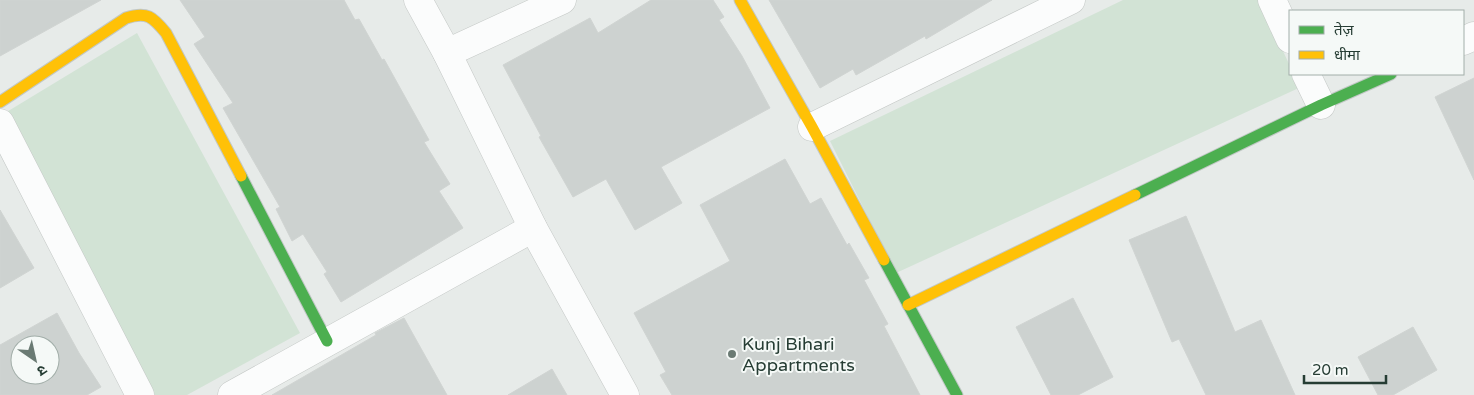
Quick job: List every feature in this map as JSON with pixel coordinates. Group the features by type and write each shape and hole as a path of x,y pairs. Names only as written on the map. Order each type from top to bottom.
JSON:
{"street":[{"path":"418,0 447,53 532,228 625,395"},
{"path":"447,53 562,0"},
{"path":"740,0 812,127 957,395"},
{"path":"812,127 1071,0"},
{"path":"1272,0 1289,37"},
{"path":"0,102 126,18 137,13 148,15 166,33 328,341"},
{"path":"1306,75 1321,105"},
{"path":"908,305 1321,105 1389,75"},
{"path":"0,123 140,395"},
{"path":"232,395 532,228"}],"green space":[{"path":"1123,0 1259,0 1289,64 1289,75 1295,75 1301,87 896,273 830,141"},
{"path":"137,33 300,333 187,395 155,395 0,116"}],"building":[{"path":"0,0 101,0 0,56"},
{"path":"180,0 344,0 355,20 359,19 382,60 384,59 429,140 424,142 450,184 439,191 463,228 341,302 324,274 327,272 303,234 292,241 276,209 280,207 223,108 233,103 194,44 205,37"},
{"path":"651,0 713,0 724,17 719,20 742,56 770,108 661,167 682,203 635,230 606,179 573,197 539,137 541,136 503,65 590,18 598,33"},
{"path":"769,0 992,0 926,39 925,36 856,75 853,69 820,88"},
{"path":"1474,78 1474,180 1435,97"},
{"path":"785,159 810,204 821,198 847,245 849,243 869,278 864,280 888,324 884,326 920,395 672,395 660,375 666,372 634,313 730,261 700,205"},
{"path":"0,210 34,268 0,288"},
{"path":"1186,216 1235,332 1261,320 1295,395 1206,395 1179,339 1172,342 1129,240"},
{"path":"1073,298 1113,377 1078,395 1051,395 1016,327"},
{"path":"57,313 79,353 101,387 87,395 0,395 0,345 10,339 10,385 60,385 60,335 18,335"},
{"path":"404,318 447,395 272,395 376,335 375,333"},
{"path":"1413,327 1437,370 1393,395 1378,395 1358,357"},
{"path":"552,369 567,395 508,395"}],"traffic: fast":[{"path":"1135,195 1321,105 1389,75"},
{"path":"241,176 327,341"},
{"path":"884,260 957,395"}],"traffic: slow":[{"path":"740,0 884,260"},
{"path":"0,102 126,18 144,15 153,19 166,33 241,176"},
{"path":"908,305 1135,195"}],"place":[{"name":"Kunj Bihari Appartments","path":"732,354"}]}
